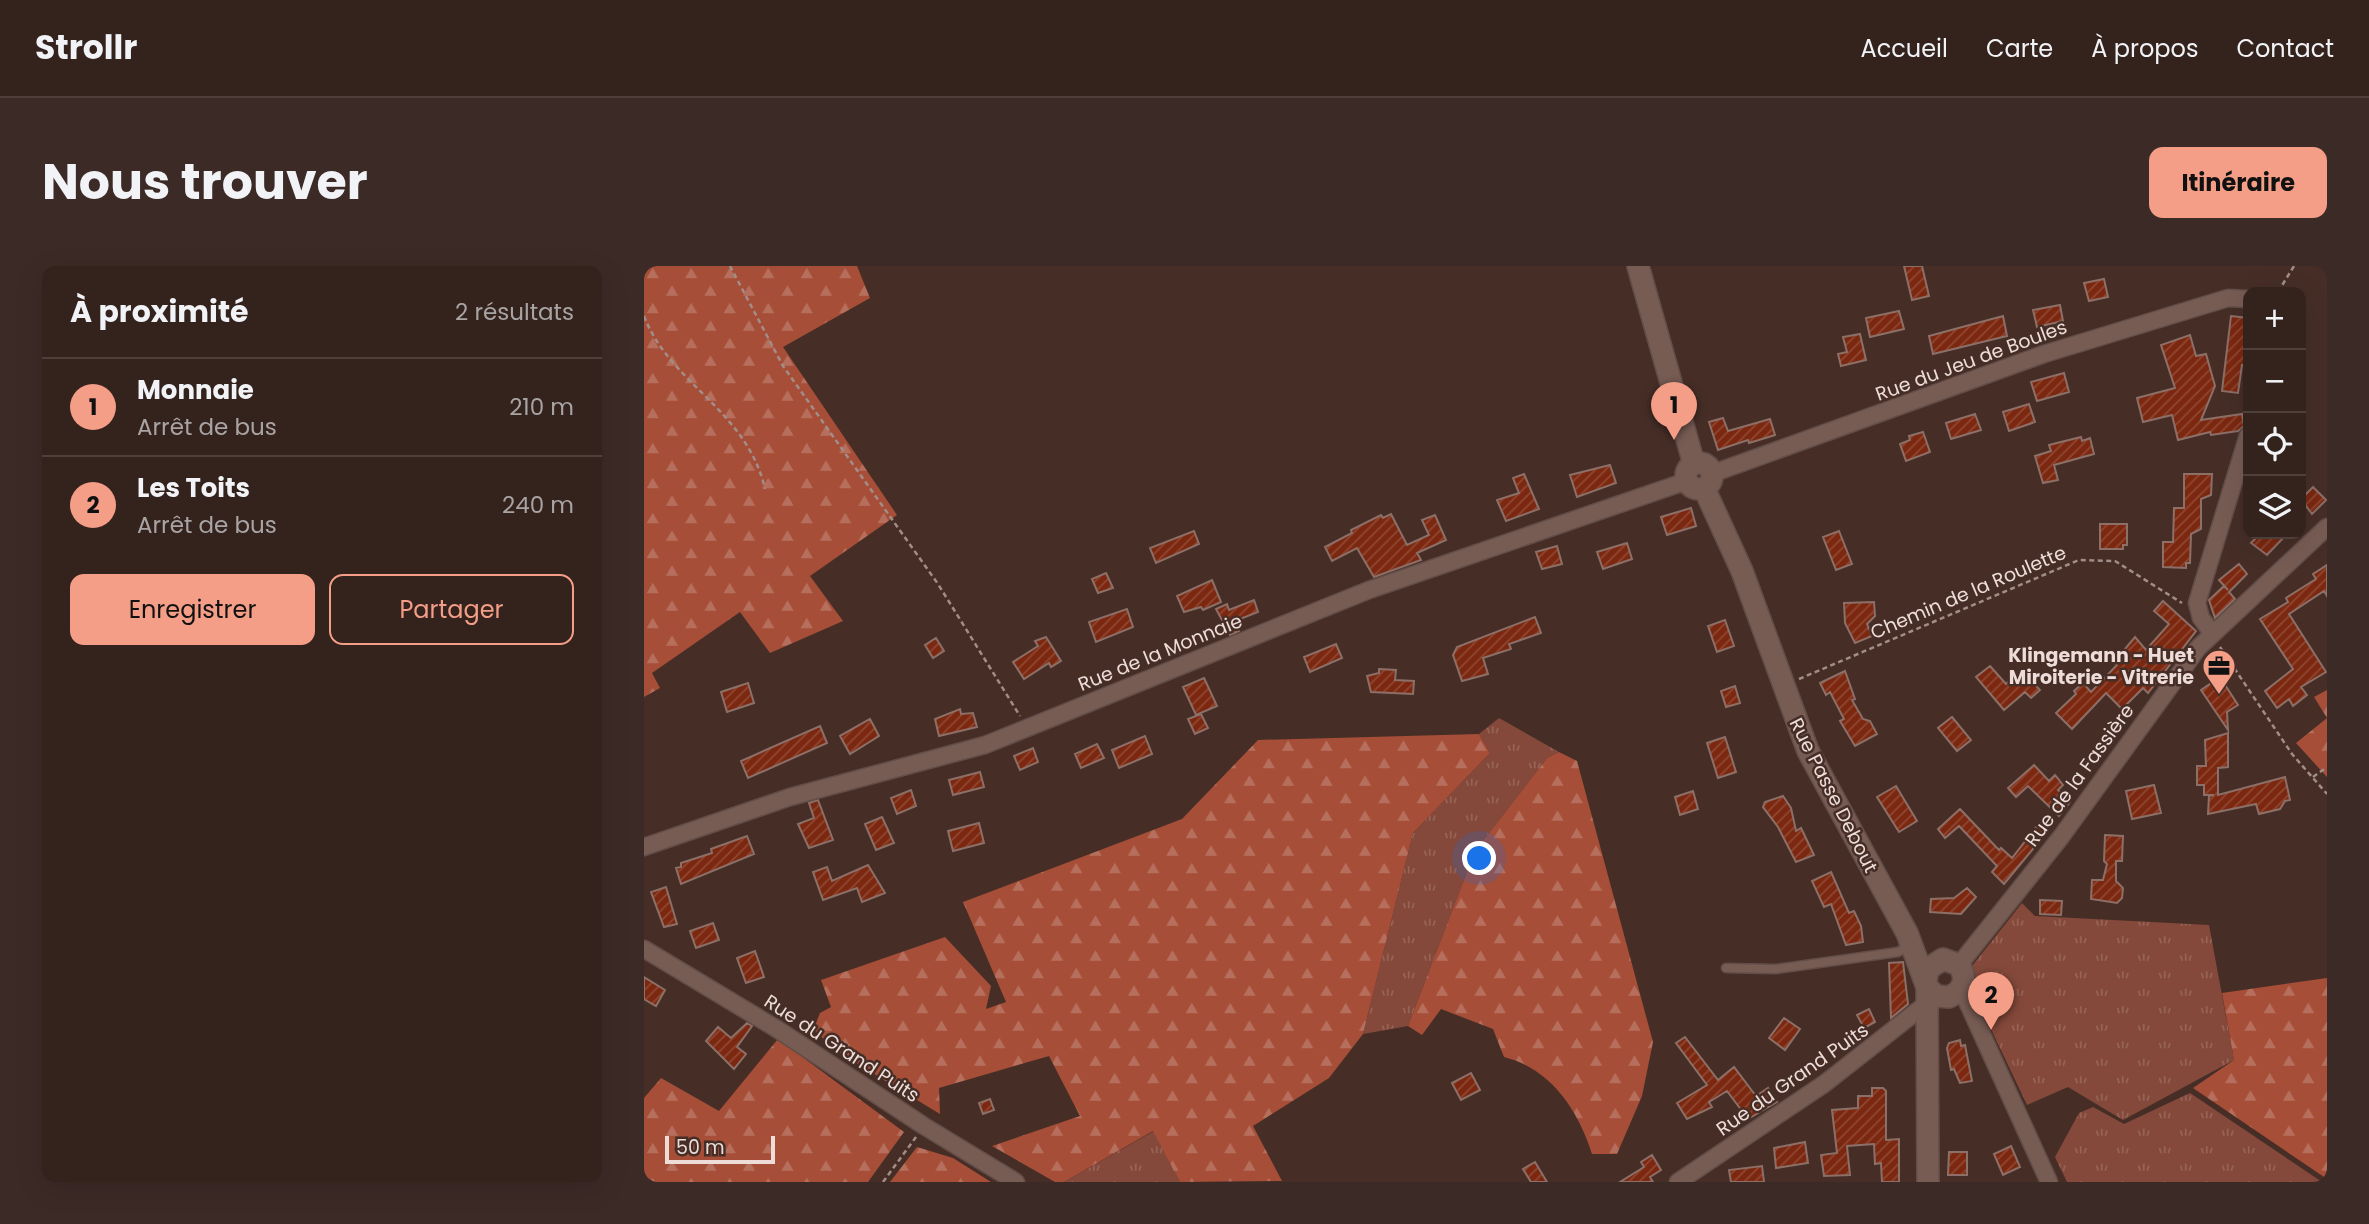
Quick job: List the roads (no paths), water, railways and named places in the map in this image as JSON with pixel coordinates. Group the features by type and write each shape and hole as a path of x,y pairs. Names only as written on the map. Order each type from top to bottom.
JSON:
{"main road":[{"name":"Rue Passe Debout","path":"1638,266 1662,342 1677,411 1699,477 1742,571 1813,761 1936,992"},
{"path":"1908,939 1951,962 1964,977 1936,992"},
{"path":"1928,1182 1929,1035 1936,992 1928,969 1951,962"}],"street":[{"name":"Rue du Jeu de Boules","path":"1699,477 2044,355 2228,299 2243,299"},
{"path":"2213,634 2198,612 2200,590 2243,451"},
{"name":"Rue de la Monnaie","path":"644,847 790,797 985,744 1028,729 1369,590 1699,477"},
{"name":"Rue de la Fassière","path":"1951,962 2061,837 2183,666 2213,634 2327,527"},
{"name":"Rue du Grand Puits","path":"644,949 1016,1182"},
{"path":"1936,992 1965,997 2049,1182"},
{"name":"Rue du Grand Puits","path":"1678,1182 1824,1084 1936,992"}],"lane":[{"path":"1726,968 1776,969 1898,952 1908,939"}],"place":[{"name":"Monnaie","path":"1674,440"},
{"name":"Klingemann - Huet Miroiterie - Vitrerie","path":"2219,696"},
{"name":"Les Toits","path":"1991,1030"}]}
